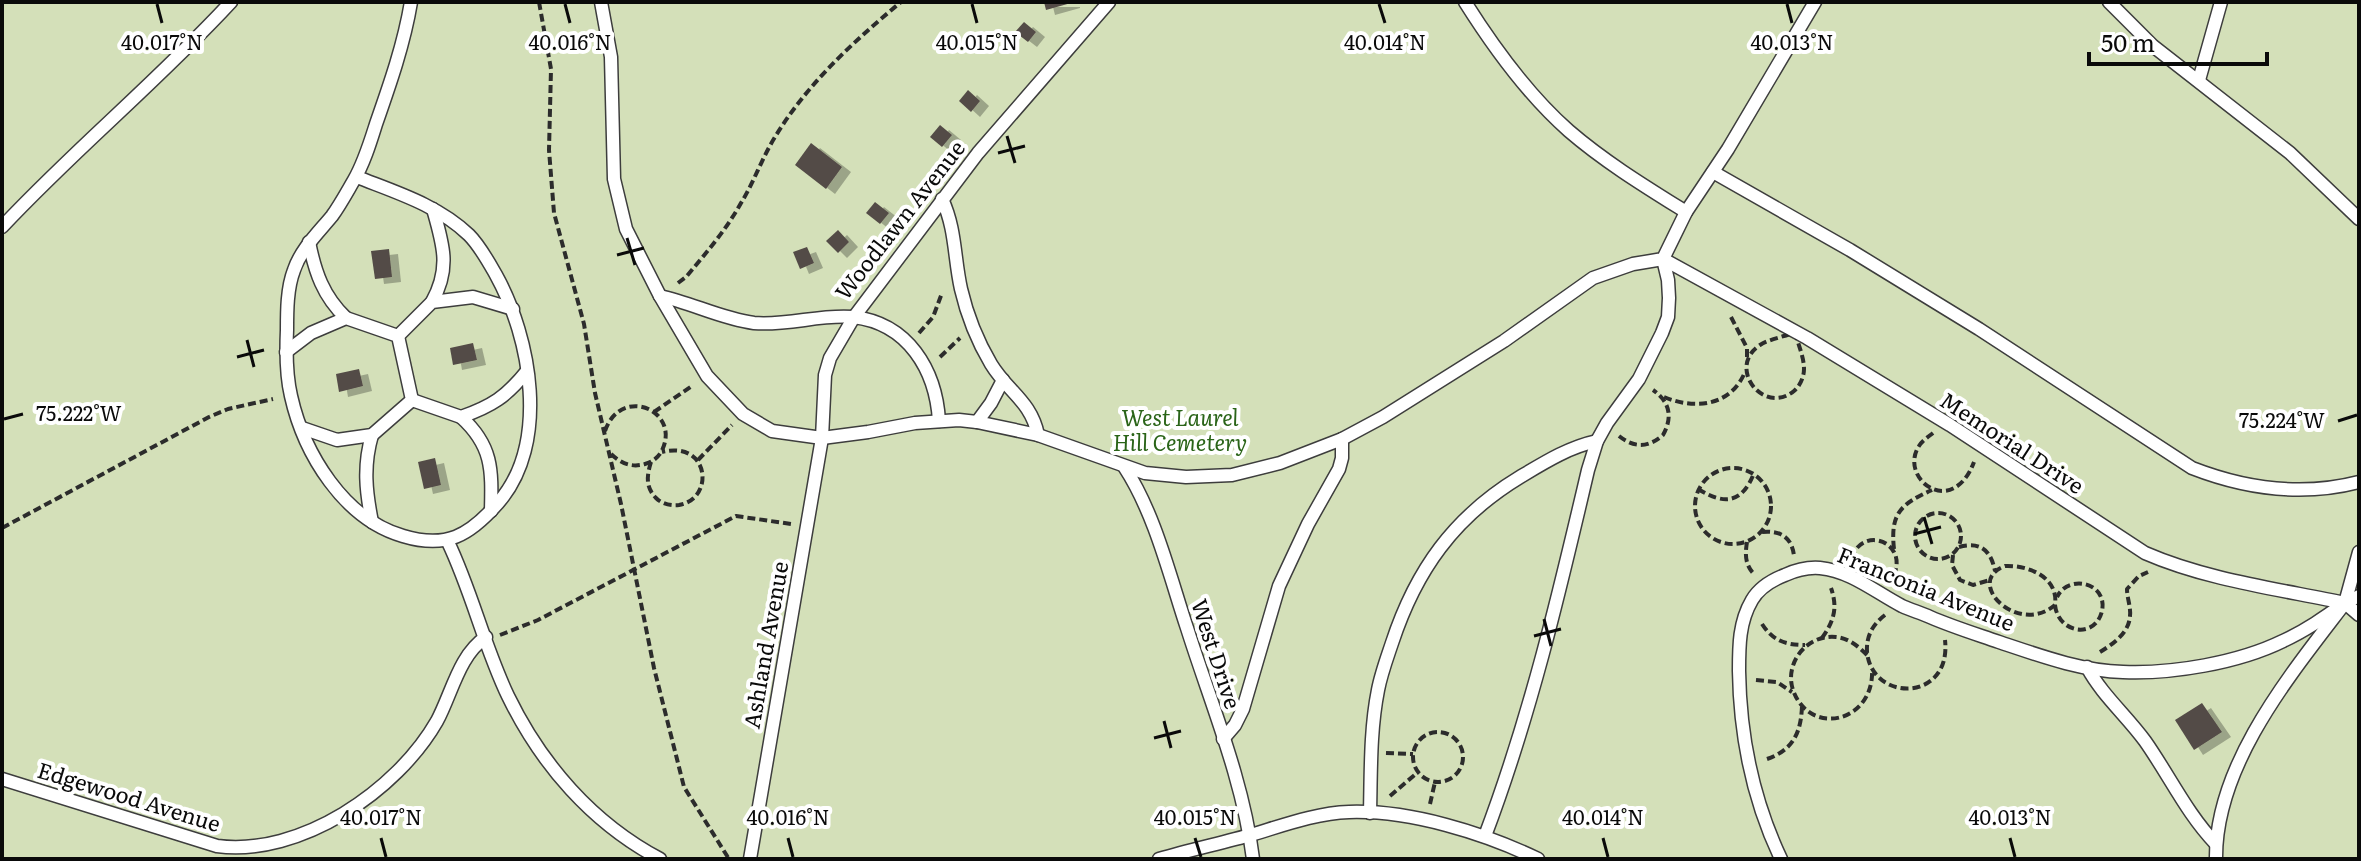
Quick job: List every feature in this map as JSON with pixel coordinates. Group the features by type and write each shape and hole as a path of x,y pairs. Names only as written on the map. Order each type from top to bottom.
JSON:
{"lane":[{"path":"2,227 231,2"},
{"path":"357,177 433,209 455,222 471,237 487,259 513,309 519,329 530,403 522,462 513,484 491,511 448,542 414,539 392,533 350,506 336,491 312,452 302,428 291,395 286,352 289,289 296,264 309,242 334,214 357,177 388,92 411,2"},
{"path":"601,2 611,57 612,155 619,205 636,251 707,376 743,414 772,431 822,438 915,423 977,422 1038,435 1145,473 1186,477 1232,475 1280,463 1342,439 1504,341 1593,278 1633,264 1663,259"},
{"name":"Woodlawn Avenue","path":"660,296 751,322 792,323 854,317 1015,108 1109,2"},
{"path":"1465,2 1521,81 1567,129 1623,172 1686,212"},
{"path":"1485,836 1501,794 1541,661 1597,441 1639,379 1668,317 1668,280 1663,259 1686,212 1815,2"},
{"path":"2109,2 2153,46 2314,174 2359,219"},
{"path":"2199,80 2221,2"},
{"path":"1713,172 1967,321 2192,468 2220,479 2286,491 2315,490 2359,482"},
{"path":"942,199 952,225 961,289 975,329 1003,380 1030,411 1038,435"},
{"path":"398,336 432,302 440,287 444,254 433,209"},
{"path":"309,242 322,289 333,305 346,318 398,336"},
{"name":"Memorial Drive","path":"1663,259 1795,332 1950,425 2145,553 2171,564 2345,603"},
{"path":"432,302 473,297 513,309"},
{"path":"854,317 893,331 909,343 926,368 935,392 939,421"},
{"name":"Ashland Avenue","path":"750,859 822,438 825,375 830,358 854,317"},
{"path":"286,352 311,333 346,318"},
{"path":"398,336 412,400"},
{"path":"461,417 498,401 527,371"},
{"path":"977,422 1003,380"},
{"path":"412,400 461,417 475,430 490,461 491,511"},
{"path":"372,522 365,476 372,435 412,400"},
{"path":"302,428 337,440 372,435"},
{"path":"1223,739 1243,709 1279,586 1308,524 1339,469 1342,439"},
{"path":"1370,813 1378,687 1396,632 1420,579 1443,543 1479,505 1504,486 1561,453 1597,441"},
{"name":"West Drive","path":"1125,468 1134,481 1153,529 1235,774 1253,859"},
{"path":"448,542 508,695 541,753 561,780 606,823 660,859"},
{"path":"2216,859 2221,812 2232,777 2288,681 2345,603 2359,552"},
{"name":"Franconia Avenue","path":"1781,859 1762,811 1749,762 1740,706 1741,626 1752,601 1766,584 1795,570 1819,568 1847,574 1902,606 1942,622 2024,650 2082,666 2120,672 2183,668 2259,651 2308,628 2345,603"},
{"path":"2345,603 2359,596"},
{"path":"2345,603 2359,615"},
{"name":"Edgewood Avenue","path":"2,779 217,846 247,848 286,840 305,834 345,812 411,756 434,725 470,650 486,638"},
{"path":"2082,666 2143,738 2194,820 2216,844"},
{"path":"1159,859 1347,812 1418,820 1485,836 1538,859"}],"path":[{"path":"539,2 551,69 549,150 554,213 581,313 595,393 657,680 684,787 729,859"},
{"path":"660,296 686,277 725,229 775,136 794,109 845,51 901,2"},
{"path":"909,343 933,317 947,270 957,264"},
{"path":"1653,389 1664,397 1688,405 1705,404 1731,393 1740,384 1745,372 1747,348 1715,287"},
{"path":"926,368 957,340 975,329"},
{"path":"1745,372 1755,390 1770,398 1792,393 1803,378 1804,368 1795,332 1760,345 1747,360"},
{"path":"654,412 707,376"},
{"path":"2,528 216,414 291,395"},
{"path":"1607,423 1629,444 1646,445 1656,441 1663,435 1670,418 1664,397"},
{"path":"605,433 609,420 618,410 643,406 661,420 665,430 662,452"},
{"path":"698,460 743,414"},
{"path":"1950,425 1924,440 1915,457 1918,475 1932,490 1946,491 1964,482 1974,460 1976,444"},
{"path":"609,451 628,465 640,466 651,462 662,452 674,449 687,452 698,460 703,473 702,487 695,498 683,505 669,506 657,500 649,489 647,475 651,462"},
{"path":"1761,533 1768,523 1769,490 1754,473 1733,467 1712,473 1698,489 1695,500 1698,523 1705,532 1714,540 1736,545 1761,533 1781,533 1789,539 1793,548 1795,570"},
{"path":"1698,489 1721,500 1735,498 1747,489 1754,473"},
{"path":"1877,591 1893,578 1897,560 1893,529 1901,507 1932,490"},
{"path":"1953,555 1938,560 1923,555 1915,542 1921,520 1935,513 1950,516 1960,527 1962,535 1952,565 1960,580 1973,585 1990,580"},
{"path":"486,638 538,620 736,516 807,526"},
{"path":"1847,574 1852,554 1865,541 1880,541 1894,549"},
{"path":"1747,542 1746,562 1750,571 1766,584"},
{"path":"1959,547 1976,545 1985,548 1995,571"},
{"path":"2082,666 2126,630 2130,617 2127,589 2131,582 2171,564"},
{"path":"1995,571 1990,588 1997,602 2017,613 2039,614 2055,602 2065,587 2072,583 2086,584 2098,593 2102,607 2097,621 2077,630 2064,625 2058,619 2055,602 2050,583 2034,571 2014,566 1995,571"},
{"path":"1819,568 1835,599 1832,621 1822,638"},
{"path":"1752,601 1763,628 1771,636 1781,642 1807,645"},
{"path":"1867,655 1850,641 1836,637 1822,638 1807,645 1800,652 1791,672 1794,693 1802,706 1823,718 1846,716 1864,703 1873,681 1867,655 1870,632 1877,621 1902,606"},
{"path":"1872,669 1888,684 1900,688 1911,689 1932,681 1941,672 1945,661 1942,622"},
{"path":"1739,681 1777,682 1794,693"},
{"path":"1749,762 1773,757 1793,743 1799,733 1802,706"},
{"path":"1441,732 1457,742 1462,751 1462,760 1453,777 1435,782 1425,779 1418,772 1413,754 1422,737 1441,732"},
{"path":"1372,753 1413,754"},
{"path":"1370,813 1418,772"}],"green space":[{"name":"West Laurel Hill Cemetery","path":"2,2 2359,2 2359,859 2,859"}],"building":[{"path":"1044,2 1071,2 1071,3 1046,10"},
{"path":"1024,22 1036,32 1028,42 1015,32"},
{"path":"968,90 980,101 971,112 959,101"},
{"path":"940,125 952,135 942,147 930,137"},
{"path":"811,143 842,167 826,189 795,165"},
{"path":"875,202 889,213 880,224 866,213"},
{"path":"838,230 849,242 838,253 826,241"},
{"path":"807,247 814,263 800,269 793,252"},
{"path":"389,249 392,277 375,279 371,251"},
{"path":"473,343 477,360 453,365 450,348"},
{"path":"359,369 363,386 339,392 336,374"},
{"path":"435,458 441,485 424,489 418,462"},
{"path":"2202,703 2222,732 2194,750 2175,720"}]}
